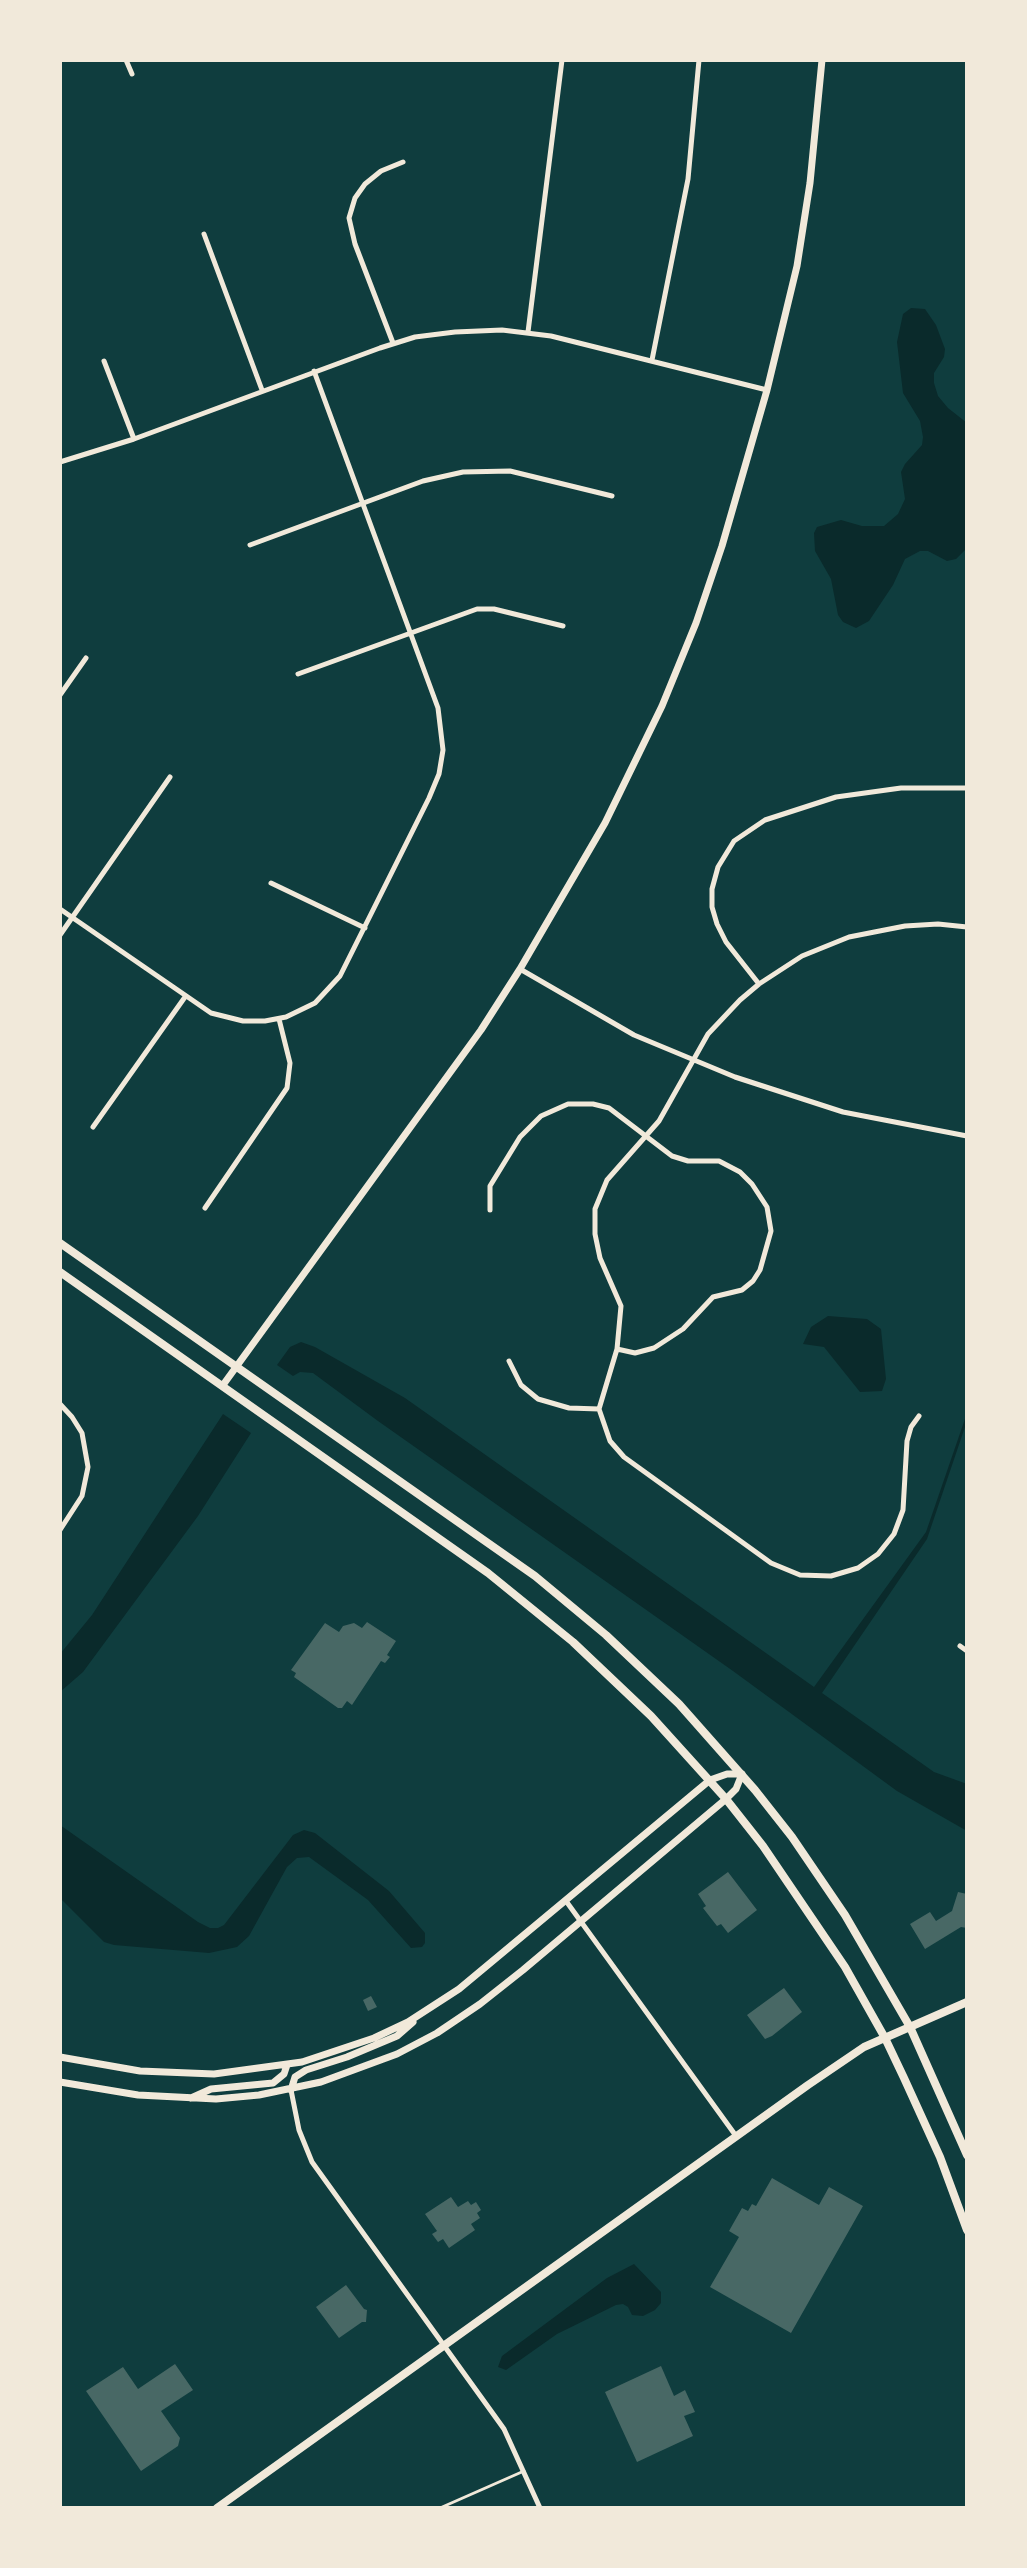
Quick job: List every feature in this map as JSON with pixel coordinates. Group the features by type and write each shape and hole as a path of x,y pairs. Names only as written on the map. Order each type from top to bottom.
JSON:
{"main road":[{"path":"60,1243 500,1550 564,1599 644,1670 742,1774 831,1893 910,2027 967,2155"},
{"path":"60,1272 444,1541 546,1618 622,1687 726,1799 814,1919 885,2038 940,2157 967,2230"},
{"path":"217,2508 855,2054 967,2002"}],"street":[{"path":"126,60 132,74"},
{"path":"528,332 562,60"},
{"path":"652,360 688,179 699,60"},
{"path":"223,1385 481,1030 605,823 662,706 696,623 722,546 767,390 797,266 810,183 822,60"},
{"path":"393,343 355,244 349,218 355,198 365,184 381,171 403,162"},
{"path":"204,234 262,390"},
{"path":"60,462 134,439 393,343 466,331 528,332 767,390"},
{"path":"104,361 134,439"},
{"path":"60,909 211,1013 251,1022 279,1019 309,1007 332,987 343,971 433,790 442,758 441,717 314,371"},
{"path":"250,545 439,476 483,470 516,472 612,496"},
{"path":"298,674 481,608 563,626"},
{"path":"60,695 86,658"},
{"path":"60,935 170,777"},
{"path":"759,984 726,942 712,907 712,889 718,867 734,841 765,820 836,797 901,788 967,788"},
{"path":"271,883 365,928"},
{"path":"919,1416 908,1434 905,1502 894,1534 878,1554 858,1568 838,1575 812,1577 794,1574 771,1563 624,1457 610,1441 599,1409 617,1349 621,1306 600,1258 595,1234 595,1209 607,1180 669,1106 713,1028 759,984 802,956 849,937 905,926 938,924 967,927"},
{"path":"520,969 634,1035 693,1062 843,1112 967,1136"},
{"path":"93,1127 185,997"},
{"path":"205,1208 287,1088 290,1063 279,1019"},
{"path":"490,1210 490,1186 520,1137 536,1120 568,1104 603,1106 679,1159 719,1161 740,1172 763,1199 769,1216 770,1238 757,1277 748,1287 713,1297 683,1329 654,1348 635,1353 617,1349"},
{"path":"509,1361 521,1385 538,1399 569,1408 599,1409"},
{"path":"60,1404 82,1433 88,1467 82,1496 60,1530"},
{"path":"960,1646 967,1651"},
{"path":"60,2082 138,2095 216,2099 291,2090 372,2065 437,2033 491,1996 726,1799 736,1789 742,1774 727,1774 710,1780 468,1982 420,2015 397,2036 306,2070 295,2077 291,2090 299,2130 312,2162 504,2429 540,2508"},
{"path":"566,1901 737,2137"},
{"path":"60,2057 140,2071 232,2073 287,2065 358,2045 420,2015"},
{"path":"189,2099 211,2089 273,2083 284,2074 287,2065"}],"lane":[{"path":"440,2508 525,2470"}],"water":[{"path":"911,308 925,309 936,325 945,349 944,357 934,373 938,396 967,423 967,548 956,559 947,561 928,551 920,551 905,559 893,585 869,621 856,628 843,622 838,615 831,579 815,551 814,533 817,527 841,520 862,526 884,526 898,514 905,499 901,472 922,445 923,437 920,421 903,393 897,342 903,314"},
{"path":"828,1316 867,1319 881,1329 886,1379 882,1391 860,1392 824,1347 803,1344 811,1327"},
{"path":"301,1342 405,1398 814,1687 926,1532 967,1413 967,1421 927,1539 822,1693 934,1772 967,1784 967,1831 897,1791 313,1373 300,1372 293,1376 277,1365 290,1347"},
{"path":"223,1414 251,1433 198,1516 83,1672 60,1692 60,1654 92,1615"},
{"path":"60,1825 210,1928 224,1925 293,1835 304,1830 315,1833 389,1891 425,1933 425,1943 422,1947 411,1948 368,1900 309,1857 297,1858 287,1867 249,1936 237,1947 209,1953 104,1942 60,1898"},
{"path":"634,2264 661,2292 661,2303 655,2310 643,2316 632,2315 628,2307 616,2305 557,2334 506,2370 498,2367 502,2356 607,2278"}],"building":[{"path":"367,1622 396,1641 387,1655 390,1657 385,1663 381,1661 352,1705 347,1701 342,1708 338,1708 294,1677 296,1673 291,1670 325,1623 339,1632 343,1626 354,1623 362,1628"},
{"path":"728,1872 757,1910 728,1933 721,1924 717,1926 703,1908 706,1906 698,1894"},
{"path":"958,1892 967,1894 967,1928 961,1927 925,1949 910,1924 930,1912 936,1921 952,1911"},
{"path":"784,1988 802,2012 765,2039 747,2015"},
{"path":"371,1996 377,2007 368,2011 363,2000"},
{"path":"772,2178 819,2205 829,2187 863,2206 791,2333 710,2287 739,2237 729,2231 742,2208 748,2211 752,2204 756,2206"},
{"path":"451,2197 458,2207 468,2201 471,2205 476,2202 481,2210 477,2213 480,2218 471,2224 475,2230 449,2248 443,2239 438,2242 432,2234 437,2231 425,2214"},
{"path":"346,2285 367,2310 366,2322 339,2338 316,2307"},
{"path":"175,2364 193,2390 161,2411 180,2438 178,2446 141,2471 86,2391 123,2367 138,2389"},
{"path":"661,2366 674,2396 685,2390 695,2412 684,2416 693,2436 637,2462 605,2392"}]}
